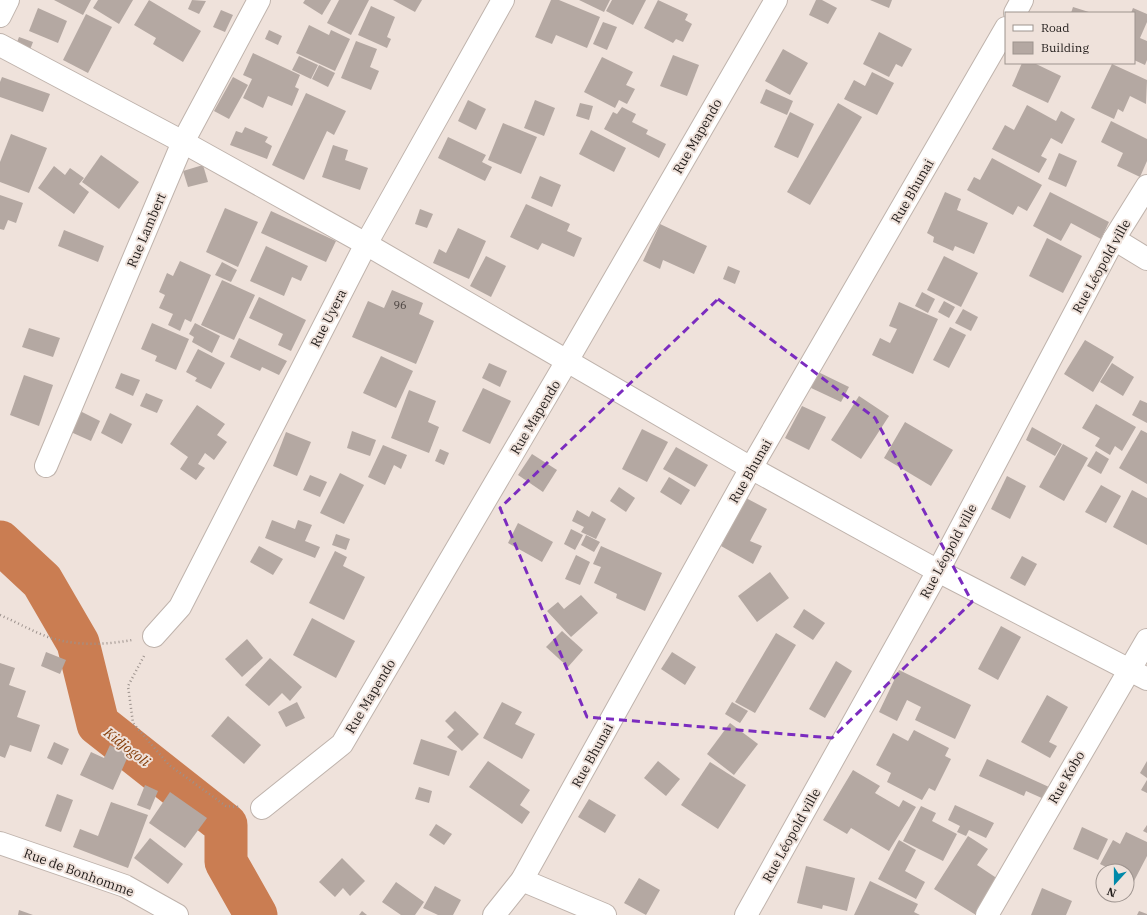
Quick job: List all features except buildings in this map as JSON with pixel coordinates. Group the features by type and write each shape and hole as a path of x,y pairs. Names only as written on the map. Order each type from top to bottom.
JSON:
{"street":[{"path":"0,16 8,0"},
{"name":"Rue Lambert","path":"46,466 183,142 259,0"},
{"name":"Rue Uyera","path":"154,636 180,607 366,244 503,0"},
{"name":"Rue Mapendo","path":"262,808 342,744 568,361 776,0"},
{"path":"1016,12 1022,0"},
{"name":"Rue Bhunai","path":"494,915 522,880 751,468 1005,30"},
{"path":"0,45 183,142 366,244 751,468 938,571 1138,674"},
{"name":"Rue Léopold ville","path":"746,915 938,571 1114,239 1147,186"},
{"path":"1114,239 1147,259"},
{"name":"Rue Kobo","path":"987,915 1138,674 1147,640"},
{"name":"Rue de Bonhomme","path":"0,843 125,886 177,915"},
{"path":"522,880 605,915"}],"path":[{"path":"0,615 49,637 78,643 117,643 154,636"},
{"path":"154,636 128,686 132,723 169,764 226,806 262,808"}],"highlighted area":[{"path":"718,299 875,418 972,602 832,738 587,717 500,508"}],"waterway":[{"name":"Kidjogoli","path":"0,542 42,581 78,643 98,724 226,825 226,862 256,915"}]}
